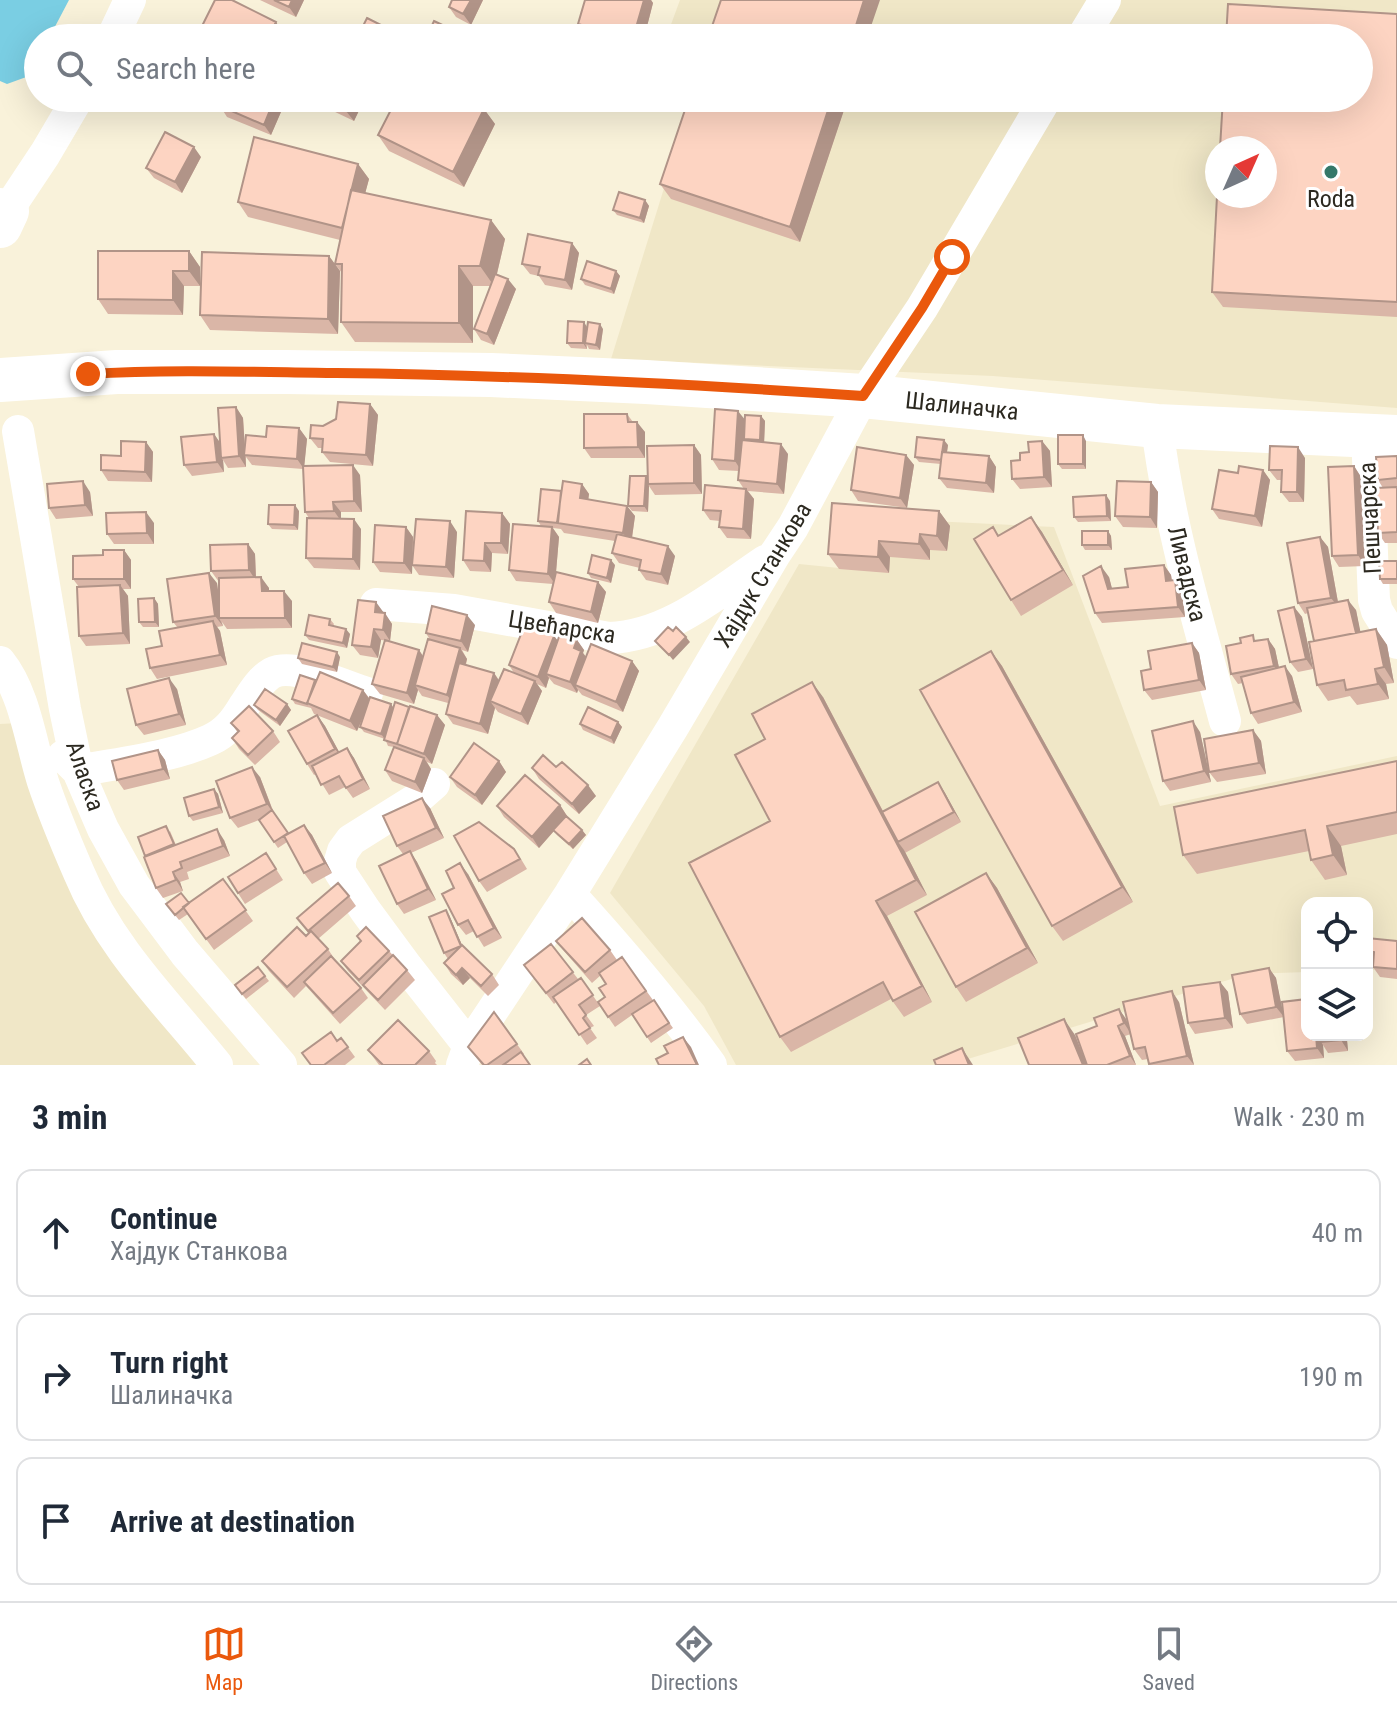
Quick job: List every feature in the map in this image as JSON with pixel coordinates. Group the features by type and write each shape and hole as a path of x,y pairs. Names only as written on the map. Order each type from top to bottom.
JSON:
{"main road":[{"name":"Шалиначка","path":"0,380 117,372 415,373 646,382 863,396 1157,426 1382,436"}],"street":[{"path":"119,24 130,0"},
{"path":"1090,24 1105,0"},
{"path":"2,216 70,112"},
{"name":"Хајдук Станкова","path":"434,784 418,798 351,840 343,851 340,872 466,1056 673,727 793,527 863,396 922,308 1038,112"},
{"name":"Ливадска","path":"1157,426 1184,565 1225,721"},
{"name":"Аласка","path":"18,431 78,771 103,829 134,885 185,953 281,1065"},
{"name":"Пешчарска","path":"1382,436 1374,600 1377,611 1397,643"},
{"name":"Цвећарска","path":"376,604 454,610 609,638 627,637 690,612 775,554"},
{"path":"0,662 10,674 43,784 80,876 111,935 151,989 217,1065"},
{"path":"25,718 78,771 170,753 209,741 227,730 255,689 275,671 310,674 367,693"},
{"path":"570,894 618,947 711,1065"}],"shaded area":[{"path":"680,0 1397,0 1397,408 993,376 611,359 688,112 1373,112 1373,24 671,24"},
{"path":"851,517 1054,527 1160,806 1397,756 1397,969 1373,970 1373,897 1301,897 1301,972 1248,974 948,1065 736,1065 704,1006 610,893 799,564 839,568"},
{"path":"19,723 100,937 204,1065 0,1065 0,724"}],"water":[{"path":"0,0 69,0 56,24 24,24 24,78 7,84 0,81"}],"building":[{"path":"215,0 232,0 276,22 275,24 203,24"},
{"path":"274,0 292,0 289,7"},
{"path":"452,0 471,0 463,14 449,7"},
{"path":"585,0 644,0 637,24 578,24"},
{"path":"721,0 864,0 856,24 713,24"},
{"name":"Roda","path":"1228,4 1397,14 1397,302 1212,292 1216,208 1277,208 1277,136 1221,136 1222,112 1373,112 1373,24 1227,24"},
{"path":"367,18 379,24 364,24"},
{"path":"234,112 269,112 264,125"},
{"path":"390,112 483,112 453,172 378,135"},
{"path":"684,112 827,112 790,227 660,184"},
{"path":"165,132 194,147 175,182 146,168"},
{"path":"254,137 358,164 342,228 238,202"},
{"path":"351,190 491,220 480,266 459,266 459,323 341,322 342,264 335,264"},
{"path":"619,192 645,200 640,218 613,210"},
{"path":"528,234 572,243 565,280 538,275 540,267 522,264"},
{"path":"98,251 189,251 189,271 173,271 173,300 98,299"},
{"path":"202,252 329,256 328,319 200,315"},
{"path":"587,261 616,271 611,289 581,279"},
{"path":"495,274 508,279 487,334 474,329"},
{"path":"568,321 584,322 583,343 567,343"},
{"path":"588,322 600,324 596,345 585,343"},
{"path":"338,402 370,404 366,455 322,452 323,439 310,438 311,425 323,426 336,419"},
{"path":"236,407 239,456 221,458 218,408"},
{"path":"715,409 738,411 735,461 712,459"},
{"path":"584,414 627,414 628,422 637,422 638,447 584,448"},
{"path":"745,415 761,416 760,440 744,439"},
{"path":"267,426 299,428 297,459 244,455 246,435 266,437"},
{"path":"214,434 217,462 184,465 181,437"},
{"path":"1058,435 1083,435 1083,464 1058,464"},
{"path":"917,437 944,440 941,460 915,457"},
{"path":"742,440 781,444 777,484 738,480"},
{"path":"121,441 146,442 145,472 101,470 101,455 121,456"},
{"path":"1042,441 1044,477 1012,479 1011,461 1020,460 1020,453 1029,452 1028,442"},
{"path":"694,445 694,483 648,484 647,446"},
{"path":"1270,446 1298,447 1297,492 1281,492 1282,470 1269,470"},
{"path":"857,447 906,455 900,498 851,490"},
{"path":"942,452 989,456 986,483 939,478"},
{"path":"1397,456 1397,478 1378,480 1376,457"},
{"path":"353,465 354,501 333,502 334,511 305,512 303,466"},
{"path":"1239,466 1263,470 1255,516 1212,509 1219,470 1238,473"},
{"path":"1354,466 1358,555 1332,556 1328,467"},
{"path":"630,476 646,476 644,506 628,506"},
{"path":"83,481 85,505 49,508 47,484"},
{"path":"563,481 582,484 580,498 627,506 623,533 557,523"},
{"path":"1117,481 1151,482 1150,517 1115,516"},
{"path":"705,485 746,489 743,529 719,527 721,511 703,510"},
{"path":"1397,487 1397,532 1378,533 1376,488"},
{"path":"541,489 561,491 558,523 538,521"},
{"path":"1106,495 1107,516 1074,517 1073,497"},
{"path":"832,503 939,511 937,536 920,534 919,544 879,541 878,557 828,554"},
{"path":"269,505 295,505 294,525 268,524"},
{"path":"466,511 502,513 501,543 485,543 484,561 463,560"},
{"path":"146,512 147,533 107,534 106,513"},
{"path":"1031,517 1063,570 1011,600 974,539 993,527 998,536"},
{"path":"307,518 354,519 353,559 306,558"},
{"path":"416,519 450,521 446,567 412,565"},
{"path":"513,524 552,527 548,574 509,570"},
{"path":"375,525 406,527 404,563 373,562"},
{"path":"1082,531 1108,531 1108,545 1082,545"},
{"path":"617,534 668,546 661,574 639,570 641,560 612,553"},
{"path":"1320,537 1331,598 1298,603 1287,543"},
{"path":"248,544 249,570 211,571 210,545"},
{"path":"103,550 124,550 124,579 73,579 73,556 103,555"},
{"path":"592,555 611,560 607,578 588,573"},
{"path":"1379,561 1397,561 1397,579 1380,579"},
{"path":"1164,565 1166,581 1175,580 1178,607 1095,613 1083,576 1101,566 1108,589 1128,587 1125,569"},
{"path":"556,572 598,582 591,612 549,602"},
{"path":"209,573 215,616 173,622 167,579"},
{"path":"261,577 262,591 284,591 285,618 219,618 219,578"},
{"path":"120,585 123,633 79,636 77,587"},
{"path":"154,598 155,622 139,622 138,599"},
{"path":"358,600 376,602 375,612 385,613 383,630 374,629 371,647 352,645"},
{"path":"1348,600 1356,633 1314,641 1307,608"},
{"path":"432,606 467,615 461,641 426,633"},
{"path":"1294,607 1306,659 1290,662 1278,611"},
{"path":"309,615 330,619 329,625 346,629 343,643 305,635"},
{"path":"213,621 220,655 150,668 146,649 162,646 159,631"},
{"path":"525,624 554,636 538,677 509,665"},
{"path":"668,627 673,631 676,627 686,637 669,655 655,641"},
{"path":"1376,629 1384,667 1375,669 1378,684 1346,690 1344,680 1317,685 1309,642"},
{"path":"560,634 577,640 574,648 581,651 570,682 546,674"},
{"path":"1253,635 1254,641 1268,639 1274,666 1231,674 1226,646 1241,643 1240,638"},
{"path":"428,639 460,648 447,695 415,685"},
{"path":"385,640 419,650 407,693 372,684"},
{"path":"302,643 337,652 333,667 298,658"},
{"path":"1192,643 1199,680 1144,690 1141,671 1151,669 1148,651"},
{"path":"591,644 632,661 616,702 575,685"},
{"path":"991,651 1122,887 1052,926 920,690"},
{"path":"459,663 494,673 480,724 446,714"},
{"path":"1285,666 1294,702 1251,713 1241,677"},
{"path":"504,669 535,681 521,714 490,701"},
{"path":"320,672 363,690 350,721 307,703"},
{"path":"300,675 315,680 307,704 292,699"},
{"path":"169,678 179,714 136,725 127,689"},
{"path":"812,682 916,880 876,901 922,986 893,1001 883,982 780,1037 689,863 770,821 735,755 765,739 752,714"},
{"path":"265,689 287,704 276,720 254,705"},
{"path":"370,697 391,704 381,734 360,727"},
{"path":"395,702 409,707 397,744 384,740"},
{"path":"249,706 273,731 248,755 232,738 239,731 231,723"},
{"path":"410,706 437,715 424,754 397,744"},
{"path":"588,707 618,722 611,738 580,724"},
{"path":"317,715 335,749 307,764 288,731"},
{"path":"1193,721 1204,771 1163,781 1152,731"},
{"path":"1253,730 1259,763 1209,772 1204,739"},
{"path":"474,743 499,761 475,795 450,777"},
{"path":"394,747 424,758 415,782 385,770"},
{"path":"347,748 363,779 346,788 339,776 321,785 312,766"},
{"path":"158,750 163,769 117,780 112,761"},
{"path":"543,755 556,767 562,762 588,785 572,804 532,768"},
{"path":"1397,761 1397,812 1327,826 1333,855 1311,860 1305,830 1183,855 1174,807"},
{"path":"252,767 267,804 230,818 216,781"},
{"path":"525,775 560,805 532,837 497,806"},
{"path":"938,782 954,812 898,842 882,812"},
{"path":"214,789 219,807 189,816 184,798"},
{"path":"422,798 436,828 397,846 383,816"},
{"path":"272,810 288,833 274,842 259,820"},
{"path":"566,816 582,830 569,844 553,830"},
{"path":"479,822 514,849 520,859 479,881 454,836"},
{"path":"304,825 325,863 304,873 284,836"},
{"path":"166,826 174,844 145,856 138,837"},
{"path":"217,829 223,846 180,862 182,868 173,872 176,880 156,888 144,857"},
{"path":"410,851 428,889 397,904 379,866"},
{"path":"266,853 276,869 238,893 228,877"},
{"path":"460,863 494,928 477,937 468,920 458,925 442,894 454,888 446,871"},
{"path":"986,873 1027,948 956,987 915,912"},
{"path":"223,879 246,910 206,939 183,907"},
{"path":"338,883 349,896 308,931 297,918"},
{"path":"181,893 189,903 175,915 166,904"},
{"path":"446,910 461,946 444,953 429,917"},
{"path":"582,918 610,950 585,972 556,941"},
{"path":"297,927 306,936 311,931 328,949 287,987 262,961"},
{"path":"366,927 389,951 359,980 341,961 361,941 357,936"},
{"path":"1373,939 1397,941 1397,969 1373,967"},
{"path":"551,944 573,972 546,993 524,965"},
{"path":"462,945 492,974 481,986 462,968 456,975 444,963"},
{"path":"393,955 407,970 378,1000 363,985"},
{"path":"331,956 361,988 333,1013 304,982"},
{"path":"622,957 646,991 608,1017 598,1002 605,997 599,988 606,984 599,973"},
{"path":"258,967 265,976 242,994 235,985"},
{"path":"1269,968 1276,1007 1240,1014 1232,975"},
{"path":"581,978 593,995 579,1005 590,1028 579,1035 553,997"},
{"path":"1220,982 1225,1018 1188,1023 1183,987"},
{"path":"1172,991 1187,1056 1149,1064 1145,1047 1134,1049 1123,1002"},
{"path":"654,1000 669,1023 647,1037 632,1014"},
{"path":"1301,1000 1301,1041 1316,1041 1317,1048 1287,1051 1282,1002"},
{"path":"1119,1009 1124,1023 1118,1026 1130,1056 1107,1065 1087,1065 1076,1034 1097,1026 1094,1018"},
{"path":"494,1012 517,1044 484,1065 468,1047"},
{"path":"1064,1019 1083,1065 1029,1065 1018,1038"},
{"path":"398,1020 429,1051 415,1065 383,1065 368,1050"},
{"path":"331,1032 337,1041 341,1038 348,1047 324,1065 311,1065 302,1053"},
{"path":"683,1037 697,1065 659,1065 656,1059 668,1053 664,1046"},
{"path":"962,1048 969,1065 936,1065 934,1060"},
{"path":"521,1052 530,1065 503,1065"}],"place":[{"name":"Roda","path":"1331,172"}],"route":[{"path":"88,374 286,372 491,375 863,396 952,257"}]}
